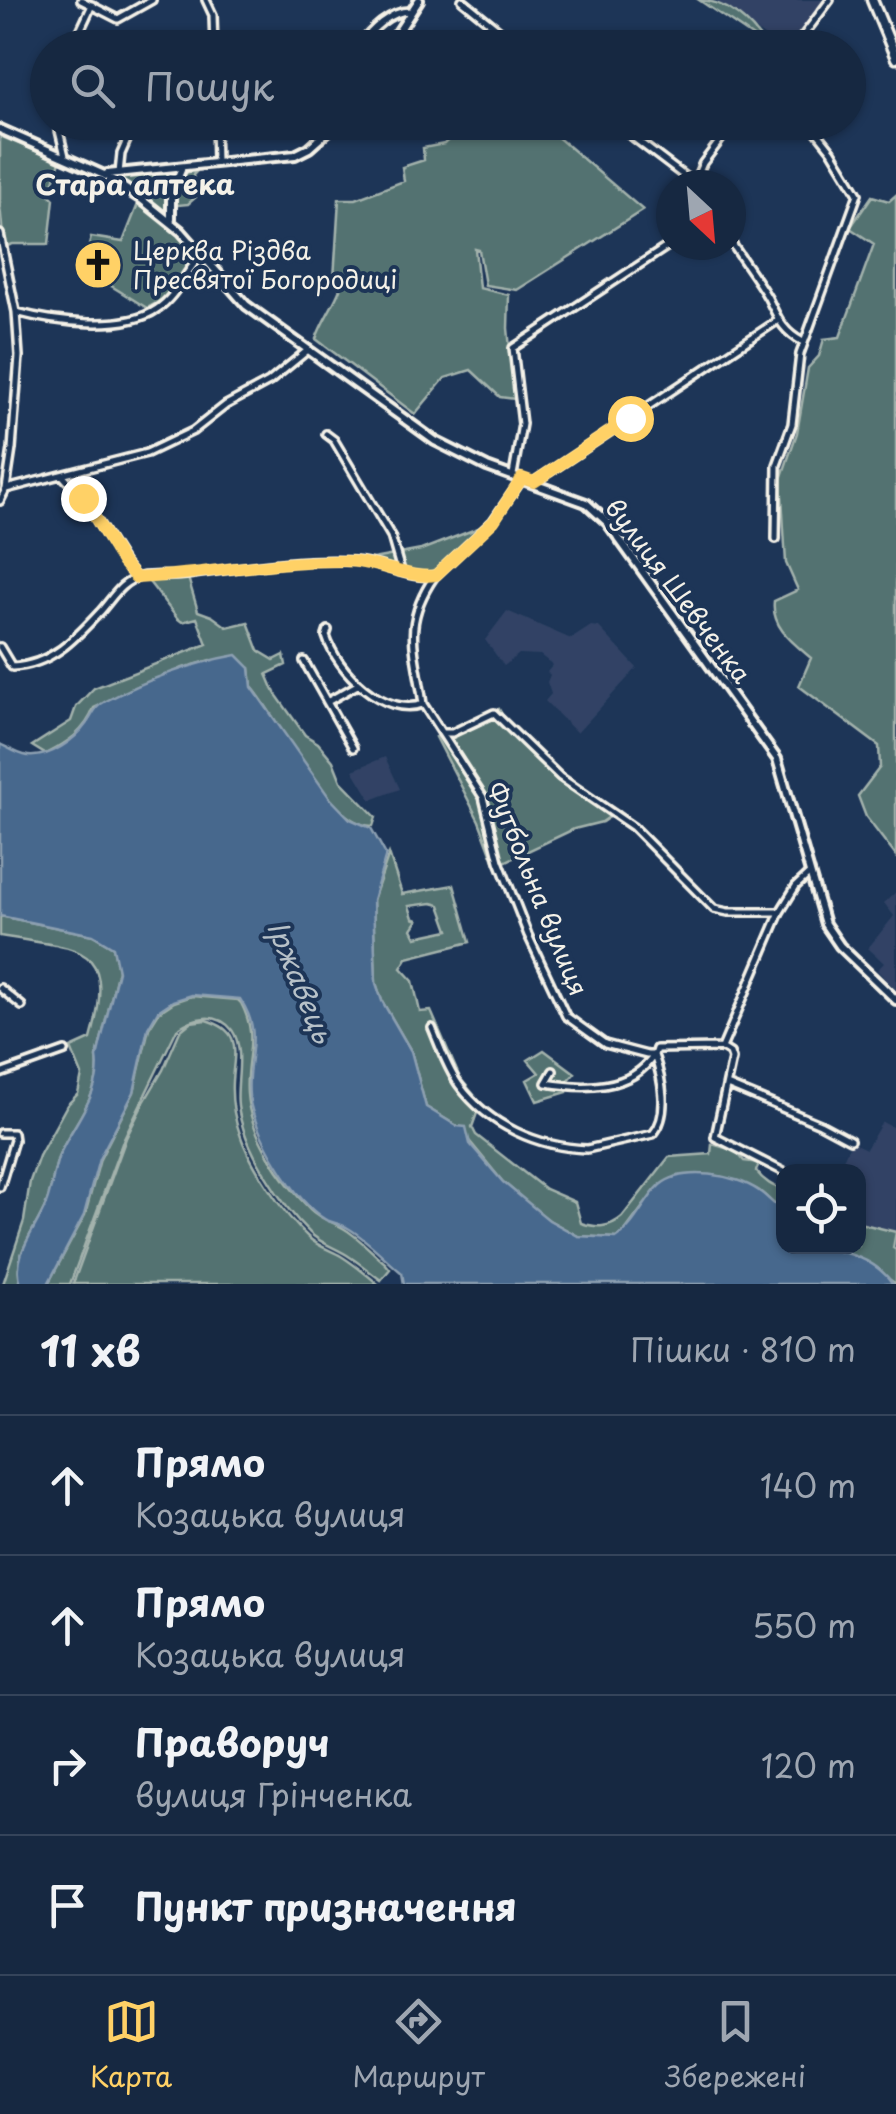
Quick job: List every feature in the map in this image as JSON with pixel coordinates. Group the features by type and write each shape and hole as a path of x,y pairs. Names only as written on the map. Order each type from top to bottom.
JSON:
{"main road":[{"path":"872,0 896,57"}],"street":[{"path":"81,0 118,19 152,0"},
{"path":"206,0 213,15 213,30"},
{"path":"400,30 419,0"},
{"path":"462,0 499,30"},
{"path":"808,30 830,0"},
{"path":"81,30 92,6"},
{"path":"374,30 402,10 412,11"},
{"name":"вулиця Шевченка","path":"0,129 104,174 172,222 246,305 435,441 463,457 586,503 607,522 767,742 784,779 809,874 831,935 896,1000"},
{"path":"62,140 65,156"},
{"path":"119,173 127,140"},
{"path":"216,140 216,165"},
{"path":"104,174 295,155 318,140"},
{"path":"636,140 674,170"},
{"path":"701,170 720,140"},
{"path":"776,539 778,464 792,424 803,342 858,194 823,140"},
{"path":"172,222 171,193 182,169"},
{"path":"0,234 16,312 19,356 16,415 6,489 0,501"},
{"path":"16,312 51,321 133,319 157,310 203,253"},
{"path":"328,630 326,636 335,657 360,684 398,708 423,704 411,632 416,608 436,575 494,521 518,477 522,424 513,348 656,254"},
{"path":"743,260 777,320 803,342"},
{"path":"534,482 777,320"},
{"path":"6,489 170,444 269,382 308,350"},
{"path":"326,434 334,440 385,524 402,571"},
{"path":"61,474 83,498 136,578"},
{"path":"0,647 12,667 40,662 59,653 113,594 136,578 226,567 344,560 367,562 415,576 436,575"},
{"path":"304,660 352,748"},
{"path":"327,702 360,684"},
{"name":"Футбольна вулиця","path":"423,704 482,797 500,861 528,935 566,1016 605,1044 654,1056"},
{"path":"442,733 452,733 494,714 500,717 560,777 633,828 714,909 780,912"},
{"path":"776,1168 715,1137 732,1059 722,1048 780,912 796,886 809,874"},
{"path":"0,988 22,1006"},
{"path":"432,1028 452,1072 472,1100 517,1135 576,1149 652,1134 659,1128 661,1083 654,1056"},
{"name":"Футбольна вулиця","path":"554,1071 546,1083 584,1088 606,1086 644,1066 656,1049 722,1048"},
{"path":"0,1074 65,1050"},
{"path":"726,1086 850,1140"},
{"path":"0,1132 13,1132 14,1140 0,1188"}],"shaded area":[{"path":"715,0 823,0 800,30 756,30"},
{"path":"507,611 571,639 591,626 599,627 637,668 577,733 545,701 551,694 547,672 553,665 540,655 519,654 504,666 485,640"},
{"path":"385,757 400,789 371,800 353,770"},
{"path":"896,892 896,990 877,970 884,963 868,948 894,916 884,903"},
{"path":"882,1122 896,1129 896,1232 866,1225 866,1164 841,1164 851,1142 866,1149"}],"green space":[{"path":"699,0 719,4 754,30 743,30"},
{"path":"0,136 60,161 50,195 54,199 49,244 4,247"},
{"path":"448,140 561,140 643,210 517,290 485,285 479,250 475,249 479,288 509,295 515,399 500,397 471,370 445,378 415,414 316,339 340,289 334,279 339,199 356,199 404,181 402,167 424,160 423,148"},
{"path":"175,172 167,195 167,215 112,176"},
{"path":"196,172 196,197 188,204 178,205 176,187 181,175"},
{"path":"896,195 896,856 866,817 858,796 880,767 879,746 799,686 811,658 784,633 776,619 774,601 798,590 786,563 781,479 797,433 808,368 819,356 824,339 840,337 874,244 850,228 872,196 889,201"},
{"path":"138,204 169,226 196,255 167,297 147,308 108,284 80,284 91,237 123,242"},
{"path":"481,527 431,574 413,574 373,559 421,550"},
{"path":"186,571 198,611 227,627 248,622 259,651 274,660 284,655 286,665 267,674 275,693 305,735 333,761 341,781 376,817 373,826 356,821 322,791 252,687 250,668 211,660 183,668 94,708 80,730 53,750 45,754 32,746 71,721 76,707 94,688 207,644 197,618 182,622 177,618 143,574"},
{"path":"499,709 520,738 552,767 618,811 602,822 574,829 496,866 479,821 436,737"},
{"path":"389,854 402,894 454,885 470,942 407,958 401,968 413,981 420,1012 431,1011 460,1078 485,1108 477,1113 472,1127 476,1135 545,1189 575,1202 581,1223 592,1226 603,1226 622,1217 669,1157 711,1154 712,1144 736,1151 744,1161 760,1163 756,1171 776,1186 776,1206 750,1186 677,1176 644,1205 616,1238 578,1236 549,1220 503,1182 457,1126 426,1107 411,1051 376,983 373,900","holes":["440,905 449,930 416,937 412,929 418,920 413,918 409,906"]},
{"path":"0,916 93,935 113,947 118,970 91,1097 58,1158 46,1204 22,1253 21,1284 3,1284 24,1221 30,1181 39,1156 67,1105 78,1094 82,1075 71,1048 91,1039 99,983 95,967 85,956 51,944 0,936"},
{"path":"192,996 241,1003 250,1027 249,1110 261,1141 288,1185 310,1209 349,1231 385,1263 390,1269 381,1280 314,1237 276,1191 255,1157 241,1122 236,1038 226,1024 205,1018 177,1029 124,1138 70,1284 48,1284 85,1215 100,1159 134,1092 149,1028 159,1012"},
{"path":"206,1020 226,1030 234,1043 232,1095 236,1122 251,1160 269,1189 312,1240 346,1259 378,1284 73,1284 126,1138 144,1102 180,1031 191,1022"},
{"path":"544,1050 575,1073 567,1082 567,1092 537,1101 527,1080 539,1073 528,1060"},
{"path":"866,1225 896,1232 896,1284 846,1254 866,1254"}],"water":[{"name":"Іржавець","path":"237,655 250,668 252,687 329,797 350,819 371,828 386,855 373,900 376,983 382,1001 411,1051 426,1107 457,1126 466,1127 470,1144 503,1182 549,1220 578,1236 616,1238 629,1227 654,1191 670,1179 709,1174 737,1180 762,1193 776,1206 776,1254 849,1254 871,1264 893,1284 404,1284 402,1273 362,1238 314,1211 277,1164 252,1111 248,1082 253,1036 240,999 192,995 158,1011 148,1028 134,1092 99,1159 84,1215 48,1284 21,1284 22,1253 46,1204 58,1158 91,1097 118,971 113,947 93,935 0,916 0,744 25,755 45,754 76,736 106,701 203,663"}],"place":[{"name":"Церква Різдва Пресвятої Богородиці","path":"98,265"}],"district":[{"name":"Стара аптека","path":"135,185"}],"route":[{"path":"83,498 136,578 226,567 344,560 382,564 426,577 436,575 494,521 522,478 534,482 630,418"}]}
